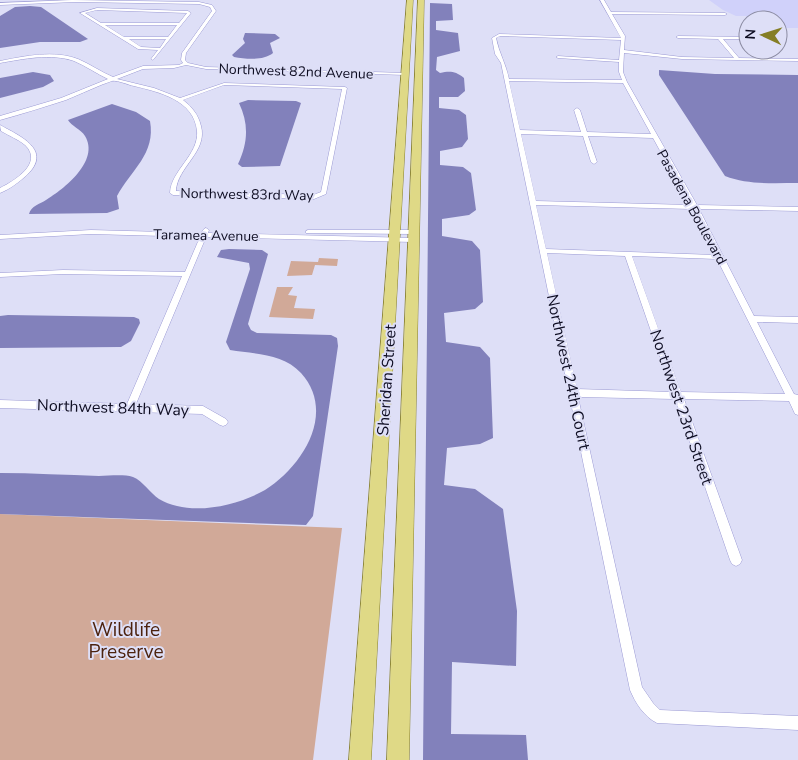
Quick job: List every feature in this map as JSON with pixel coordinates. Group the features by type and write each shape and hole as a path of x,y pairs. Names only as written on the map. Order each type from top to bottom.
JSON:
{"main road":[{"name":"Sheridan Street","path":"360,760 410,0"},
{"name":"Sheridan Street","path":"398,760 421,0"}],"street":[{"path":"602,0 623,39"},
{"path":"85,1 84,6 200,3 211,6 213,12 184,53 183,60 186,64"},
{"path":"0,4 85,1 91,5 188,12 153,59"},
{"path":"91,5 82,13 142,48 161,49"},
{"path":"610,12 724,14"},
{"path":"99,24 180,24"},
{"name":"Northwest 24th Court","path":"623,39 592,36 496,36 494,38 497,54 503,63 507,80 636,690 648,708 657,716 798,723"},
{"path":"678,37 738,38"},
{"path":"124,38 170,38"},
{"path":"720,38 738,59"},
{"name":"Pasadena Boulevard","path":"623,39 621,72 625,82 694,206 795,398 798,411"},
{"path":"622,51 682,58 738,59"},
{"path":"0,62 34,57 65,57 87,64 114,80 161,92 179,100 222,84 345,88 325,190 322,195"},
{"path":"558,57 622,61"},
{"name":"Northwest 82nd Avenue","path":"114,80 152,65 174,68 186,64 206,68 406,74"},
{"path":"0,118 63,100 114,80"},
{"path":"507,80 625,82"},
{"name":"Northwest 83rd Way","path":"179,100 195,115 200,133 192,156 174,185 173,193 314,197 322,195"},
{"path":"576,110 594,162"},
{"path":"0,126 28,144 34,151 34,156 31,166 23,175 0,190"},
{"path":"518,132 654,136"},
{"path":"533,203 798,209"},
{"name":"Taramea Avenue","path":"0,232 93,227 206,232 413,236"},
{"name":"Taramea Avenue","path":"0,237 90,232 273,231 395,236"},
{"path":"130,407 206,232"},
{"path":"543,251 720,257"},
{"name":"Northwest 23rd Street","path":"628,254 736,560"},
{"path":"0,275 63,272 187,274"},
{"path":"752,319 798,320"},
{"path":"574,393 795,398"},
{"name":"Northwest 84th Way","path":"0,404 203,410 223,422"}],"shaded area":[{"path":"709,0 798,0 798,28 788,28 788,10 738,10 738,16 736,16"},
{"path":"430,3 452,4 453,20 436,21 436,30 458,33 460,51 437,57 436,70 440,73 455,73 464,78 465,91 458,97 439,97 439,108 459,110 466,115 468,139 462,147 440,151 440,165 463,167 471,173 476,210 469,215 442,219 442,236 472,241 480,250 483,302 475,309 444,313 446,342 480,347 490,358 493,438 480,444 447,448 444,485 475,489 503,509 517,611 516,666 452,662 451,734 526,735 528,760 423,760"},
{"path":"15,7 41,7 88,39 80,42 40,42 0,48 0,16"},
{"path":"245,33 275,34 280,38 270,43 273,53 269,56 254,59 234,57 232,55 245,43 243,39"},
{"path":"659,70 715,74 798,75 798,183 752,182 725,176 659,75"},
{"path":"33,72 50,75 54,81 43,87 0,98 0,78"},
{"path":"248,100 296,101 301,103 280,166 242,167 238,164 244,149 246,134 246,126 239,103"},
{"path":"112,104 136,112 150,121 151,133 146,152 117,196 119,209 107,213 29,214 34,207 70,182 84,164 88,155 88,145 85,136 68,120"},
{"path":"221,250 262,250 268,254 248,324 251,330 257,333 331,335 337,338 338,346 313,516 306,525 0,514 0,473 129,476 140,481 159,499 184,507 198,508 227,505 254,496 279,480 291,468 310,438 315,422 316,405 311,389 294,366 277,358 230,350 226,342 250,269 249,263 217,257"},
{"path":"0,316 134,317 139,319 140,323 131,341 121,347 0,348"}],"green space":[{"path":"319,258 338,259 337,266 315,265 312,275 287,276 291,261 318,262"},
{"path":"277,287 293,287 288,295 297,296 294,308 315,309 313,319 269,317"},
{"name":"Wildlife Preserve","path":"0,514 342,528 313,760 0,760"}]}
